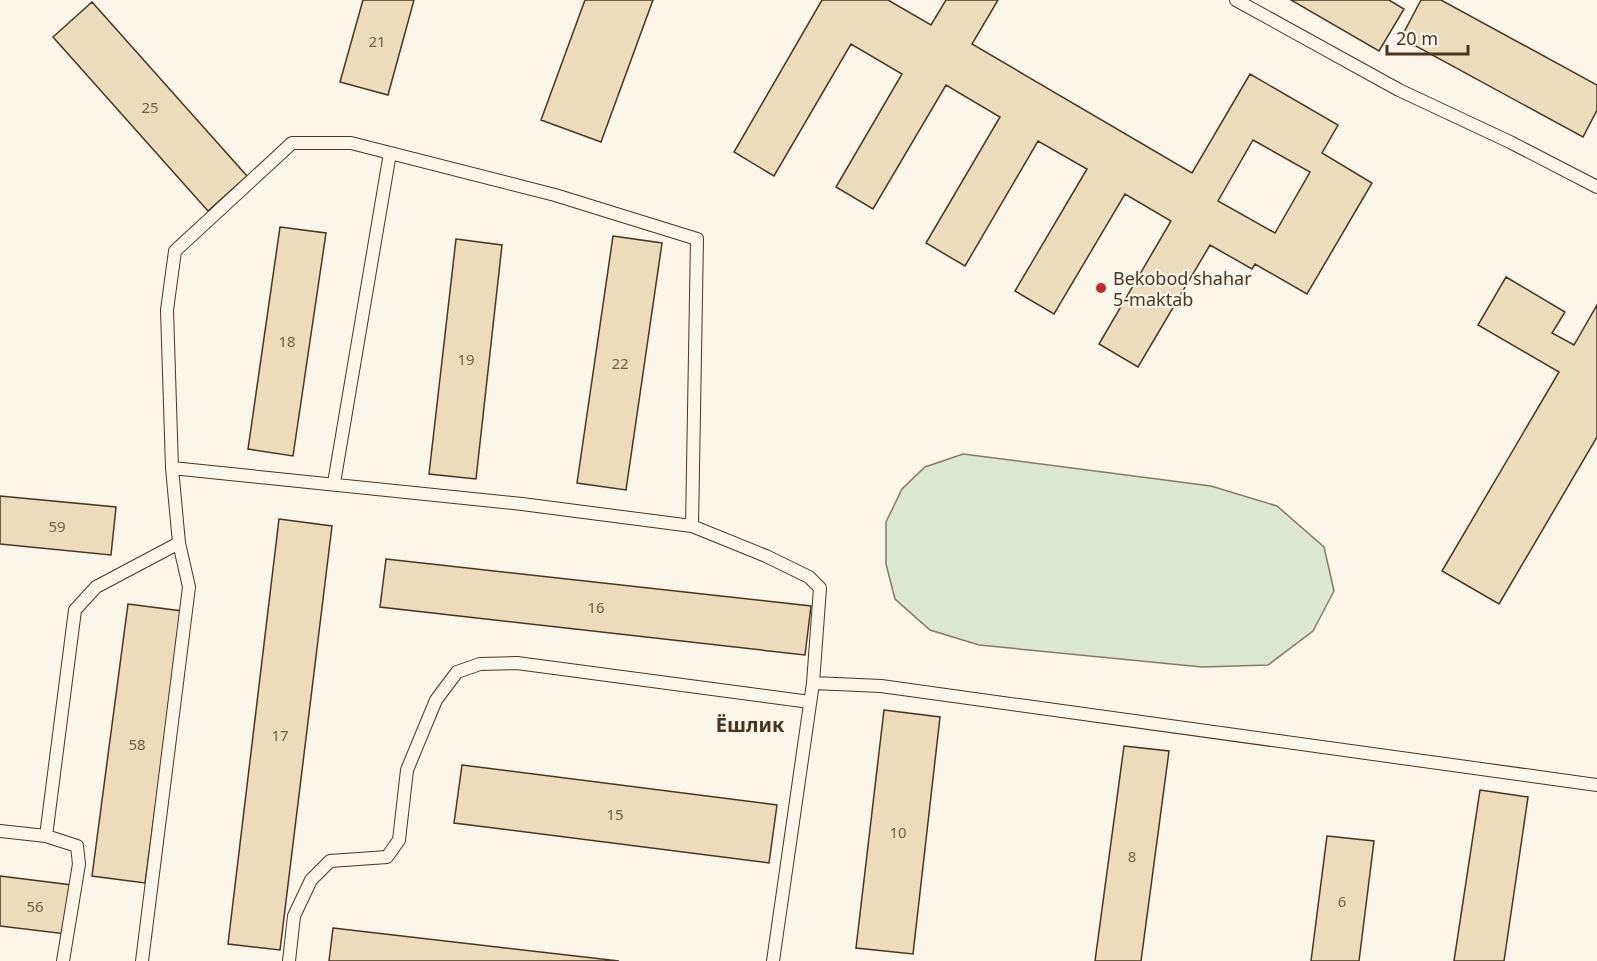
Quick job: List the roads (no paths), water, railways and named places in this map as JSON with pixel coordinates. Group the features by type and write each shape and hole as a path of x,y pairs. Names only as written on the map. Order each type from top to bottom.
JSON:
{"lane":[{"path":"1236,0 1399,90 1510,142 1597,187"},
{"path":"142,961 189,587 179,543 172,468 167,310 175,251 292,142 351,143 555,195 697,239 692,526"},
{"path":"334,483 390,153"},
{"path":"172,468 334,483 692,526 766,556 809,577 820,588 813,683 773,961"},
{"path":"46,836 75,610 96,588 179,543"},
{"path":"289,961 294,916 311,880 330,861 387,857 399,840 407,770 436,700 457,672 480,664 517,663 810,702"},
{"path":"813,683 881,686 1597,785"},
{"path":"0,831 46,836 77,846 79,864 63,961"}],"place":[{"name":"Bekobod shahar 5-maktab","path":"1101,288"}],"district":[{"name":"Ёшлик","path":"750,724"}]}
